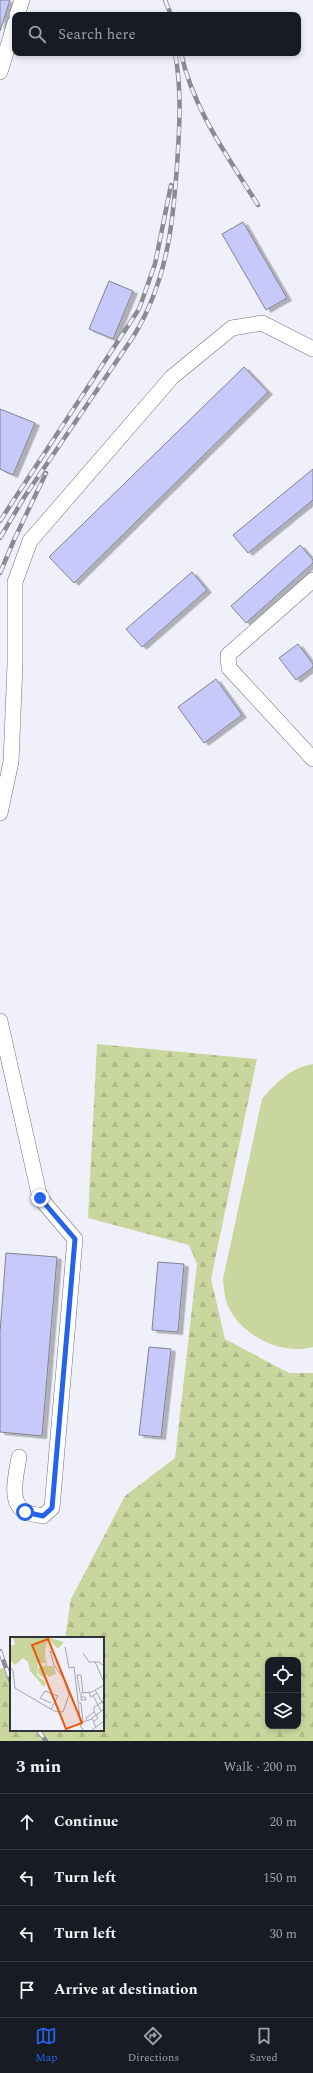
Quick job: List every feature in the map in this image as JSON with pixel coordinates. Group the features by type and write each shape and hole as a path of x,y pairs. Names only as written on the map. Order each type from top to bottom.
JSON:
{"street":[{"path":"18,12 22,0"},
{"path":"0,72 12,33"},
{"path":"0,813 11,762 15,664 15,582 30,541 172,378 232,328 262,323 313,349"},
{"path":"313,580 228,655 229,668 313,759"},
{"path":"0,1021 40,1198 75,1239 52,1508 43,1516 25,1512 20,1507 14,1491 19,1457"}],"green space":[{"path":"97,1044 257,1059 211,1279 225,1339 289,1373 313,1373 313,1741 0,1741 0,1669 10,1666 10,1731 104,1731 104,1637 65,1637 71,1599 125,1496 175,1458 197,1264 189,1245 88,1218"},
{"path":"313,1064 313,1347 300,1349 274,1345 261,1340 240,1323 232,1313 226,1301 223,1279 262,1099 273,1087 291,1072"}],"building":[{"path":"0,0 10,0 0,31"},
{"path":"243,222 287,298 266,310 222,234"},
{"path":"109,281 133,291 113,339 89,329"},
{"path":"244,367 268,392 74,583 49,557"},
{"path":"0,409 35,423 13,475 0,469"},
{"path":"313,469 313,500 248,553 233,535"},
{"path":"300,545 313,560 313,563 246,623 231,606"},
{"path":"192,572 207,590 142,647 126,629"},
{"path":"298,644 313,664 313,667 296,680 279,658"},
{"path":"216,679 242,715 204,743 178,707"},
{"path":"6,1253 57,1257 42,1436 0,1432 0,1332"},
{"path":"158,1262 184,1264 178,1332 152,1330"},
{"path":"149,1347 171,1349 161,1437 139,1435"}],"railway":[{"path":"165,0 170,12"},
{"path":"0,538 25,496 133,337 155,293 168,247 174,199 180,113 175,56"},
{"path":"182,56 194,94 203,113 224,151 258,205"},
{"path":"0,521 139,309 155,264 171,185"},
{"path":"0,573 46,473"},
{"path":"0,1651 10,1679"},
{"path":"39,1731 46,1741"}],"route":[{"path":"25,1512 43,1516 52,1508 75,1239 40,1198"}]}
